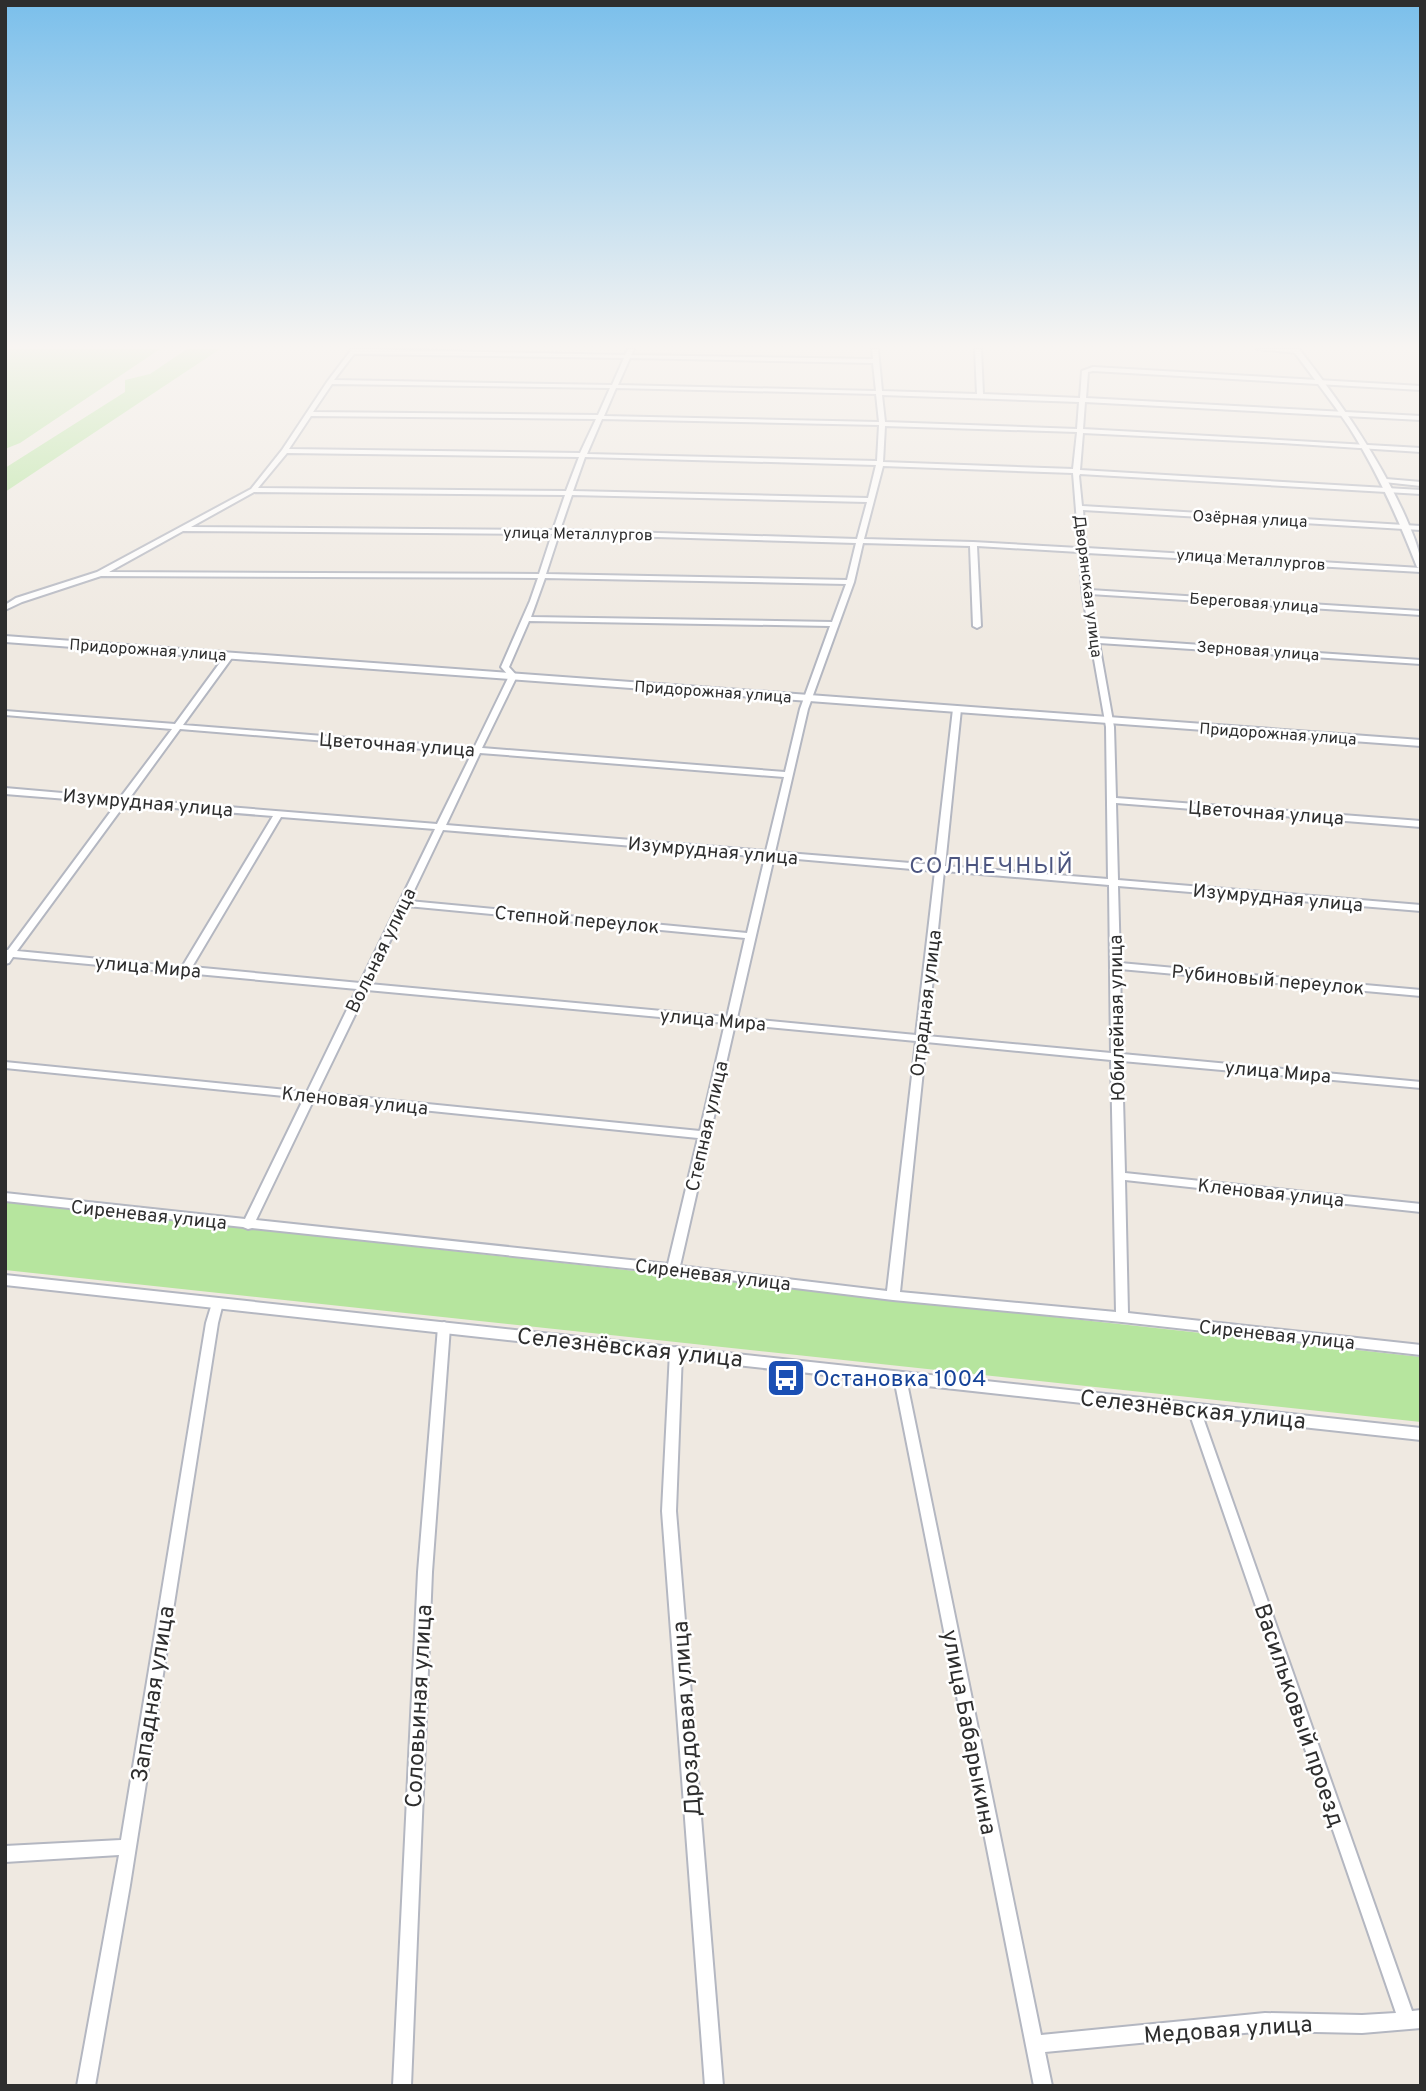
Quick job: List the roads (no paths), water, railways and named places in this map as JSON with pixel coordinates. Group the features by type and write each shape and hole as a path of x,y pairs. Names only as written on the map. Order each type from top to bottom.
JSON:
{"street":[{"path":"5,608 19,600 100,573 253,490 288,447"},
{"path":"513,676 505,667 542,576 586,447"},
{"path":"253,490 570,493 870,500 880,463 881,447"},
{"name":"Дворянская улица","path":"1079,447 1076,472 1082,550 1108,720"},
{"path":"1366,447 1386,481 1421,569"},
{"path":"1374,447 1421,450"},
{"path":"285,451 583,454 880,463 1421,492"},
{"path":"1386,481 1421,484"},
{"name":"Степная улица","path":"673,1269 788,775 808,698 862,541 870,500"},
{"name":"Озёрная улица","path":"1079,508 1421,528"},
{"name":"улица Металлургов","path":"183,529 558,532 973,544 1421,569"},
{"path":"973,544 977,626"},
{"path":"100,573 542,576 849,582"},
{"name":"Береговая улица","path":"1087,592 1421,613"},
{"path":"526,619 833,624"},
{"name":"Придорожная улица","path":"5,639 1421,743"},
{"name":"Зерновая улица","path":"1095,640 1421,662"},
{"path":"7,956 229,656"},
{"name":"Вольная улица","path":"248,1225 513,676"},
{"name":"Отрадная улица","path":"893,1296 957,709"},
{"name":"Цветочная улица","path":"5,713 788,775"},
{"name":"Юбилейная улица","path":"1108,720 1112,800 1122,1317"},
{"name":"Изумрудная улица","path":"5,791 1421,908"},
{"name":"Цветочная улица","path":"1112,800 1421,824"},
{"path":"186,969 279,813"},
{"name":"Степной переулок","path":"403,903 751,936"},
{"name":"улица Мира","path":"7,956 186,969 1421,1084"},
{"name":"Рубиновый переулок","path":"1114,965 1421,993"},
{"name":"Кленовая улица","path":"5,1065 704,1135"},
{"name":"Кленовая улица","path":"1120,1177 1421,1208"},
{"name":"Сиреневая улица","path":"5,1197 673,1269 893,1296 1122,1317 1421,1350"},
{"name":"Селезнёвская улица","path":"5,1280 1421,1434"},
{"name":"Западная улица","path":"86,2086 217,1303"},
{"name":"Соловьиная улица","path":"401,2086 425,1586 444,1327"},
{"name":"Дроздовая улица","path":"676,1352 670,1511 714,2086"},
{"name":"улица Бабарыкина","path":"900,1378 1043,2086"},
{"name":"Васильковый проезд","path":"1194,1409 1414,2020"},
{"path":"5,1854 128,1847"},
{"name":"Медовая улица","path":"1034,2044 1265,2022 1362,2024 1414,2020"}],"place":[{"name":"Остановка 1004","path":"786,1378"}],"district":[{"name":"СОЛНЕЧНЫЙ","path":"992,865"}]}
